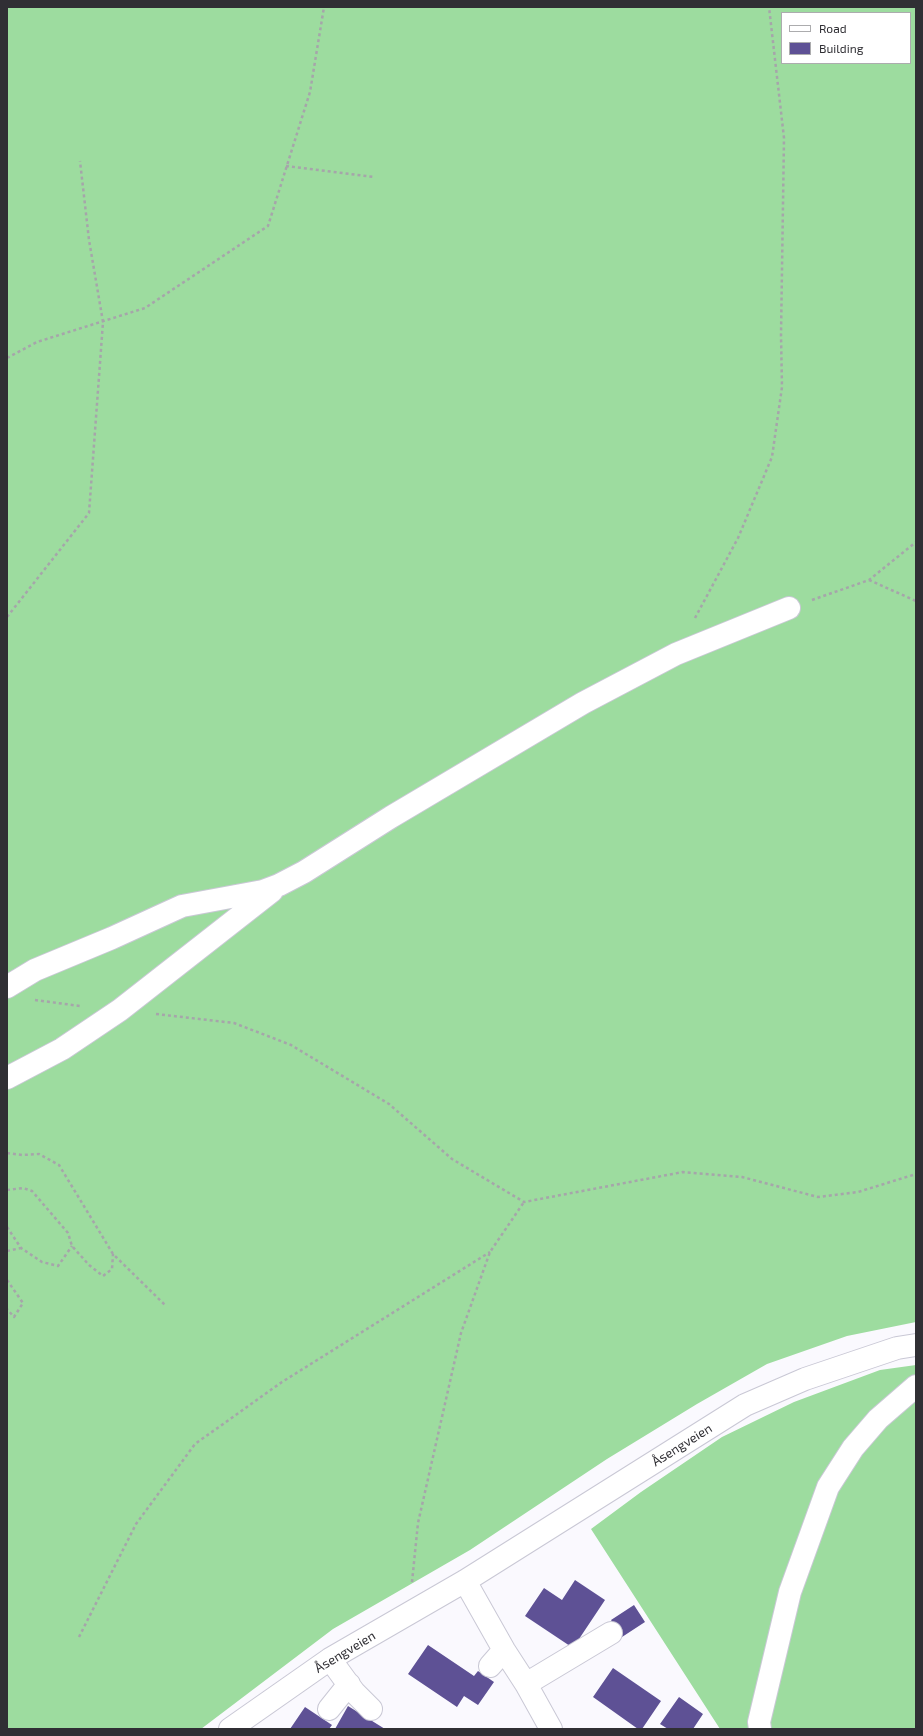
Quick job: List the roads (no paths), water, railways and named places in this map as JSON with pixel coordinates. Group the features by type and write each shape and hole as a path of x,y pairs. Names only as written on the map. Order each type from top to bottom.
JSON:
{"street":[{"path":"7,987 35,970 112,938 182,906 263,891 279,885 304,872 391,817 583,703 676,654 789,608"},
{"path":"7,1078 62,1049 120,1010 279,885"},
{"name":"Åsengveien","path":"230,1729 330,1659 465,1581 745,1405 805,1380 898,1348 916,1346"},
{"path":"760,1729 759,1722 790,1592 828,1487 853,1448 873,1425 916,1386"},
{"path":"465,1581 497,1658 526,1684 551,1729"},
{"path":"526,1684 611,1633"},
{"path":"330,1659 371,1709"},
{"path":"329,1709 349,1684"}]}
